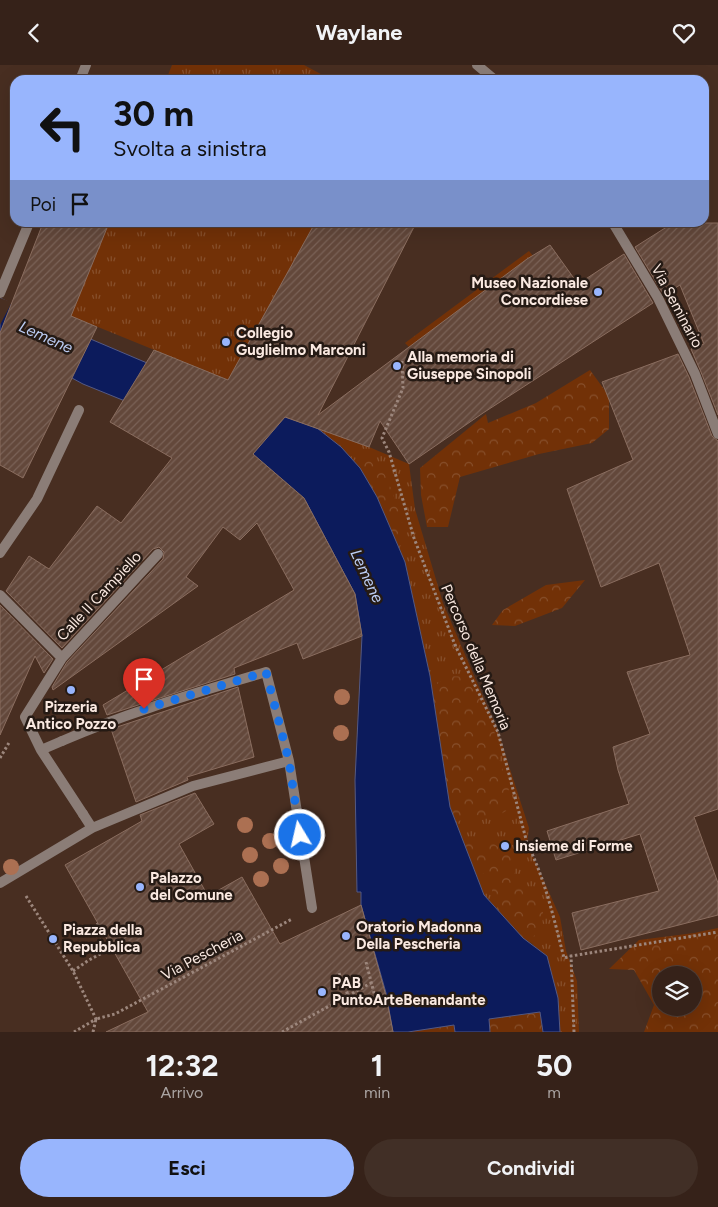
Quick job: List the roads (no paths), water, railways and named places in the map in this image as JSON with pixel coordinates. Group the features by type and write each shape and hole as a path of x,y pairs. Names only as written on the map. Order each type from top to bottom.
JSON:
{"street":[{"path":"477,65 489,75"},
{"path":"0,293 27,227"},
{"name":"Via Seminario","path":"615,227 658,298 696,374 718,434"},
{"path":"0,553 37,499 79,410"},
{"name":"Calle II Campiello","path":"0,595 62,658 158,554"},
{"path":"62,658 25,717 41,750 92,828"},
{"path":"41,750 107,721 266,672 289,761 312,909"},
{"path":"0,883 92,828 193,786 289,761"}],"water":[{"name":"Lemene","path":"0,298 67,329 220,394 317,428 341,447 360,468 377,497 405,562 430,676 450,807 484,895 523,938 547,956 558,998 560,1032 543,1032 540,1012 489,1019 490,1032 455,1032 454,1025 408,1032 393,1032 386,993 361,905 361,892 357,892 355,780 362,636 355,594 305,500 252,455 194,429 83,384 0,339"}],"place":[{"name":"Museo Nazionale Concordiese","path":"598,292"},
{"name":"Collegio Guglielmo Marconi","path":"226,342"},
{"name":"Alla memoria di Giuseppe Sinopoli","path":"397,366"},
{"name":"Pizzeria Antico Pozzo","path":"71,690"},
{"name":"Insieme di Forme","path":"505,846"},
{"name":"Palazzo del Comune","path":"140,887"},
{"name":"Oratorio Madonna Della Pescheria","path":"346,936"},
{"name":"Piazza della Repubblica","path":"53,939"},
{"name":"PAB PuntoArteBenandante","path":"322,992"}]}
